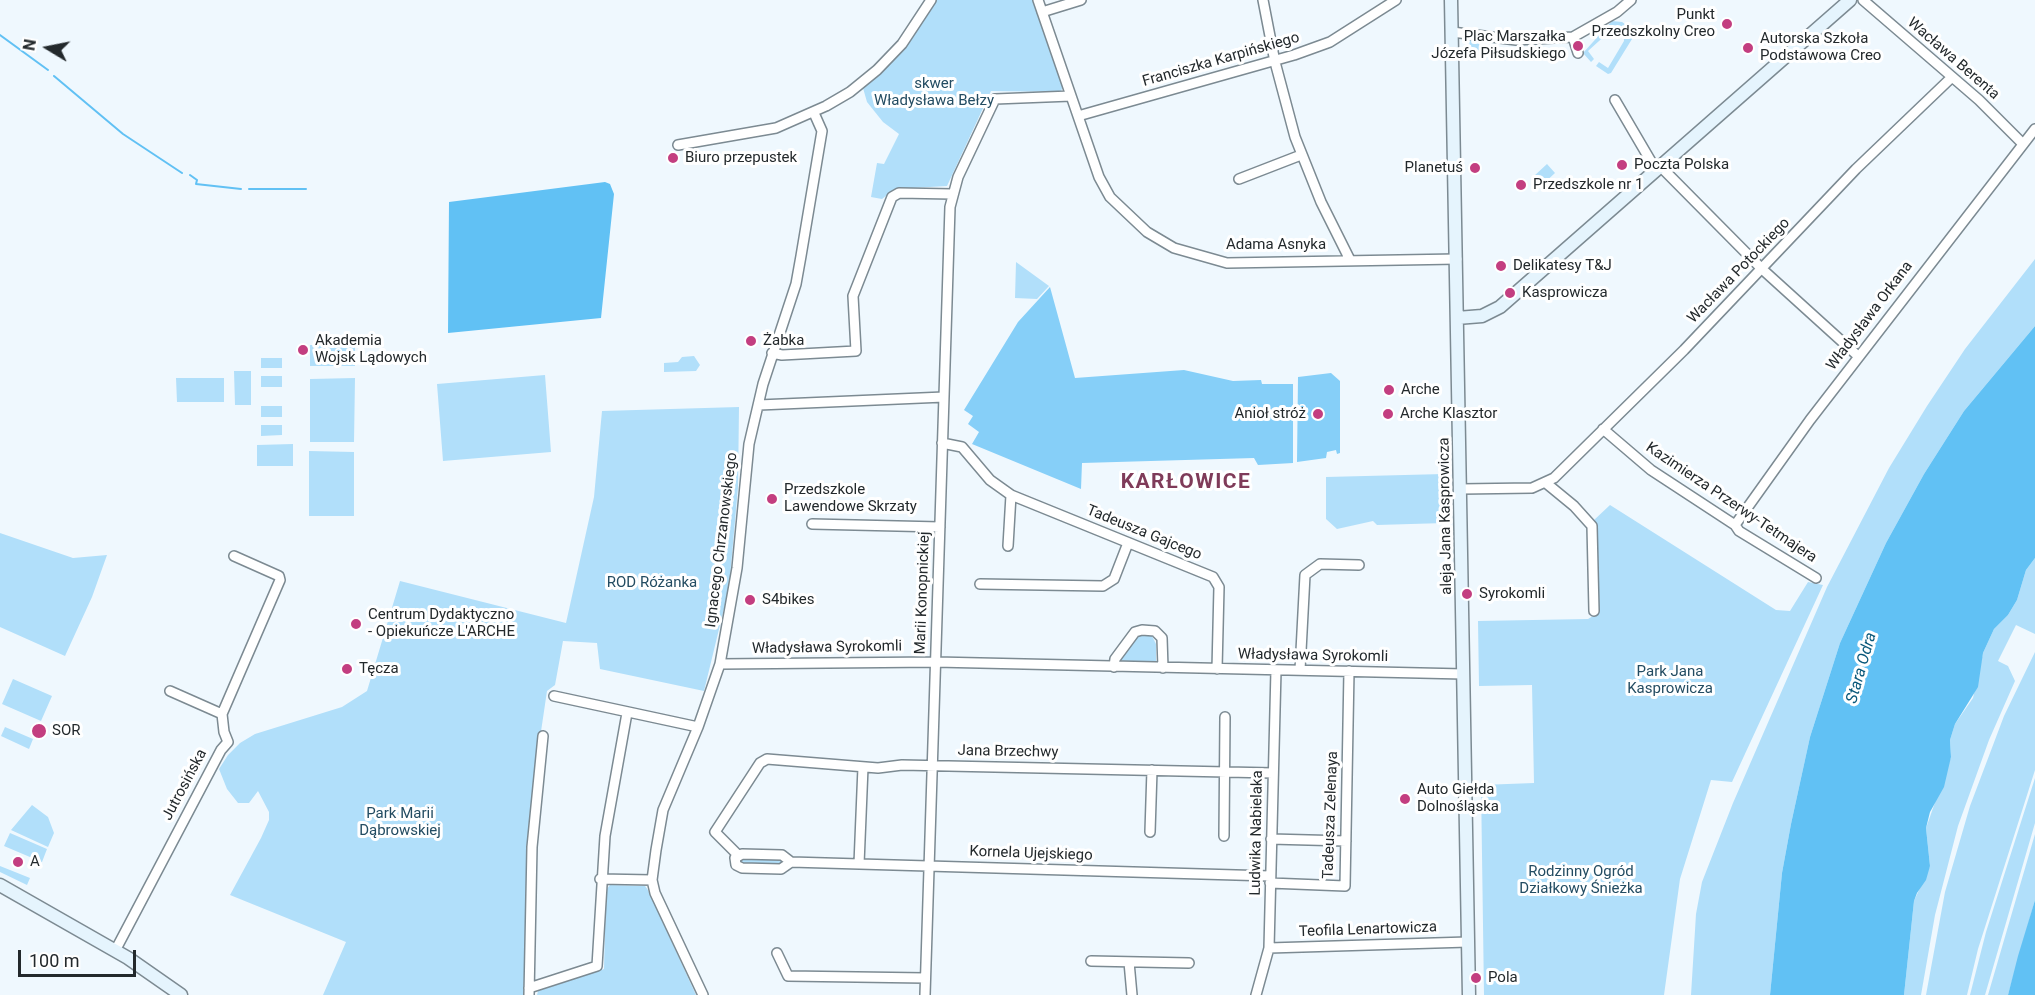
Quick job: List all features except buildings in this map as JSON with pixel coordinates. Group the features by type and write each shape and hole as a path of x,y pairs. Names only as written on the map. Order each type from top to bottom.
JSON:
{"street":[{"path":"678,145 762,132 814,112 850,92 902,44 931,0"},
{"name":"Adama Asnyka","path":"1038,0 1099,177 1110,197 1130,219 1174,248 1227,263 1457,259"},
{"path":"1042,12 1081,0"},
{"path":"1263,0 1275,62 1302,155 1321,202 1350,260"},
{"name":"Franciszka Karpińskiego","path":"1078,116 1275,62 1329,42 1396,0"},
{"name":"aleja Jana Kasprowicza","path":"1451,0 1469,995"},
{"path":"1452,32 1516,40 1573,38 1617,12 1631,0"},
{"path":"1457,318 1482,316 1500,307 1655,166 1850,0"},
{"name":"Wacława Berenta","path":"1863,0 1979,100 2022,143"},
{"path":"1573,38 1578,53"},
{"name":"Wacława Potockiego","path":"1546,483 1762,269 1856,169 1951,78"},
{"name":"Marii Konopnickiej","path":"925,995 952,194 986,113 995,99 1071,96"},
{"path":"1616,100 1655,166 1762,269 1858,356"},
{"name":"Ignacego Chrzanowskiego","path":"703,995 668,925 652,880 663,810 698,727 720,664 737,568 749,444 772,353 796,284 801,256 822,130 814,112"},
{"name":"Władysława Orkana","path":"1736,525 1858,356 2035,129"},
{"path":"1239,178 1302,155"},
{"path":"772,353 782,355 856,351 853,296 892,197 899,193 952,194"},
{"path":"759,405 944,397"},
{"name":"Kazimierza Przerwy-Tetmajera","path":"1603,429 1652,470 1736,525 1739,531 1816,578"},
{"name":"Tadeusza Gajcego","path":"942,443 962,447 990,480 1011,495 1213,578 1219,587 1217,669"},
{"path":"1461,489 1532,488 1546,483 1574,506 1592,526 1594,611"},
{"path":"1008,546 1011,495"},
{"path":"812,524 940,527"},
{"path":"980,584 1102,586 1114,579 1128,543"},
{"path":"170,691 222,714 280,580 279,576 234,556"},
{"path":"1300,670 1305,575 1320,564 1359,565"},
{"path":"1114,666 1115,659 1135,632 1142,630 1155,632 1162,638 1163,668"},
{"name":"Władysława Syrokomli","path":"720,664 936,662 1464,674"},
{"name":"Ludwika Nabielaka","path":"1256,995 1269,948 1276,670"},
{"name":"Tadeusza Zelenaya","path":"1270,880 1345,886 1349,671"},
{"path":"554,696 698,727"},
{"path":"543,736 532,847 529,992 597,966 600,879 605,836 627,713"},
{"name":"Jutrosińska","path":"115,951 215,760 228,742 224,732 222,714"},
{"path":"1224,836 1226,717"},
{"name":"Jana Brzechwy","path":"738,855 716,832 763,760 863,767 932,766 1273,772"},
{"path":"859,864 863,767"},
{"path":"1150,832 1152,770"},
{"path":"1271,839 1346,841"},
{"name":"Kornela Ujejskiego","path":"791,862 781,869 742,868 735,862 738,855 782,855 791,862 1270,880"},
{"path":"600,879 652,880"},
{"path":"0,885 115,951 181,995"},
{"name":"Teofila Lenartowicza","path":"1269,948 1468,942"},
{"path":"777,953 788,976 925,978"},
{"path":"1091,961 1189,963"},
{"path":"1129,962 1132,995"}],"green space":[{"name":"skwer Władysława Bełzy","path":"935,0 1033,0 1063,85 1061,92 991,91 947,186 895,189 882,199 871,197 877,163 884,164 899,134 883,122 867,102 863,88 910,41"},
{"path":"1612,21 1622,22 1628,26 1632,39 1611,73 1608,74 1596,66 1599,62 1608,68 1624,41 1623,30 1617,28 1610,31 1588,51 1594,59 1591,62 1583,53"},
{"path":"1470,40 1477,41 1482,49 1468,54"},
{"path":"1547,164 1555,173 1542,185 1534,176"},
{"path":"2035,259 2035,326 1964,411 1924,474 1886,543 1840,643 1810,737 1791,824 1782,873 1770,995 1691,995 1696,914 1702,882 1733,803 1827,587 1889,468 1927,406 1965,349"},
{"path":"1016,262 1049,286 1037,299 1015,298"},
{"path":"355,344 355,366 310,366 310,345"},
{"path":"694,356 700,365 696,371 664,372 664,363 678,362 682,357"},
{"path":"261,358 282,358 282,368 261,368"},
{"path":"234,371 251,371 251,405 235,405"},
{"path":"545,375 551,452 443,461 437,384"},
{"path":"261,376 282,376 282,387 261,387"},
{"path":"176,378 224,378 224,402 177,402"},
{"path":"355,378 354,442 310,442 310,379"},
{"path":"261,406 282,406 282,417 261,417"},
{"name":"Park Marii Dąbrowskiej","path":"739,407 738,487 729,588 704,691 600,669 597,643 563,641 555,685 547,691 539,745 525,995 323,995 346,942 230,895 261,838 269,820 269,812 258,791 249,803 238,803 227,789 219,769 228,755 240,743 255,734 342,707 367,691 400,581 566,623 594,497 602,411"},
{"path":"261,425 282,425 282,435 261,436"},
{"path":"293,444 293,466 257,466 257,445"},
{"path":"309,451 354,452 354,516 309,516"},
{"path":"1444,474 1445,523 1377,525 1373,521 1337,529 1326,519 1326,477"},
{"path":"1610,505 1776,610 1790,611 1808,582 1823,585 1732,782 1711,780 1680,879 1664,995 1484,995 1481,785 1534,783 1532,685 1479,686 1478,621 1588,619 1598,613 1593,521"},
{"path":"0,533 73,558 107,555 92,597 65,656 0,627"},
{"path":"2035,558 2035,634 2016,625 1998,661 2008,666 2015,681 1989,740 1958,826 1935,915 1921,995 1904,995 1914,901 1930,866 1926,828 1951,757 1950,740 1955,724 1973,698 1983,653 1994,629 2008,615 2017,600 2026,570"},
{"path":"1137,635 1152,636 1156,644 1156,661 1122,661 1121,658"},
{"path":"2035,652 2035,770 1978,949 1967,995 1926,995 1945,892 1970,806 2004,716"},
{"path":"13,679 52,696 41,721 2,704"},
{"path":"5,727 33,739 29,749 1,736"},
{"path":"2035,778 2035,823 1985,995 1970,995 1986,932"},
{"path":"32,805 48,817 54,833 48,847 11,830"},
{"path":"10,833 47,849 42,862 36,863 37,860 4,846"},
{"path":"2035,834 2035,900 2008,995 1988,995"},
{"path":"784,858 784,866 741,865 739,859"},
{"path":"0,866 30,878 27,885 0,872"},
{"path":"610,885 645,886 696,995 537,995 538,991 604,969 606,890"}],"shaded area":[{"path":"1050,287 1075,378 1184,370 1233,381 1261,380 1262,384 1293,384 1293,463 1258,465 1254,458 1082,463 1081,489 972,444 979,432 968,424 973,416 964,410 1018,322"},
{"path":"1331,373 1340,381 1340,453 1337,454 1336,450 1327,452 1326,458 1297,462 1298,377"}],"water":[{"path":"605,182 610,184 614,194 601,318 448,333 449,202"},
{"name":"Stara Odra","path":"2035,326 2035,558 2026,570 2017,600 2008,615 1994,629 1983,653 1978,687 1955,724 1950,740 1951,757 1944,787 1930,812 1926,828 1930,866 1926,880 1914,901 1904,995 1770,995 1782,873 1791,824 1810,737 1840,643 1886,543 1924,474 1964,411"},
{"path":"2035,900 2035,995 2008,995 2018,956"}],"waterway":[{"path":"0,35 48,70"},
{"path":"54,76 123,134 182,173"},
{"path":"190,175 197,180 196,184 241,189"},
{"path":"249,189 306,189"}],"place":[{"name":"Punkt Przedszkolny Creo","path":"1727,24"},
{"name":"Plac Marszałka Józefa Piłsudskiego","path":"1578,46"},
{"name":"Autorska Szkoła Podstawowa Creo","path":"1748,48"},
{"name":"Biuro przepustek","path":"673,158"},
{"name":"Poczta Polska","path":"1622,165"},
{"name":"Planetuś","path":"1475,168"},
{"name":"Przedszkole nr 1","path":"1521,185"},
{"name":"Delikatesy T&J","path":"1501,266"},
{"name":"Kasprowicza","path":"1510,293"},
{"name":"Żabka","path":"751,341"},
{"name":"Akademia Wojsk Lądowych","path":"303,350"},
{"name":"Arche","path":"1389,390"},
{"name":"Anioł stróż","path":"1318,414"},
{"name":"Arche Klasztor","path":"1388,414"},
{"name":"Przedszkole Lawendowe Skrzaty","path":"772,499"},
{"name":"Syrokomli","path":"1467,594"},
{"name":"S4bikes","path":"750,600"},
{"name":"Centrum Dydaktyczno - Opiekuńcze L'ARCHE","path":"356,624"},
{"name":"Tęcza","path":"347,669"},
{"name":"SOR","path":"39,731"},
{"name":"Auto Giełda Dolnośląska","path":"1405,799"},
{"name":"A","path":"18,862"},
{"name":"Pola","path":"1476,978"}],"district":[{"name":"KARŁOWICE","path":"1186,483"}],"park label":[{"name":"ROD Różanka","path":"652,583"},
{"name":"Park Jana Kasprowicza","path":"1670,680"},
{"name":"Rodzinny Ogród Działkowy Śnieżka","path":"1581,880"}]}
